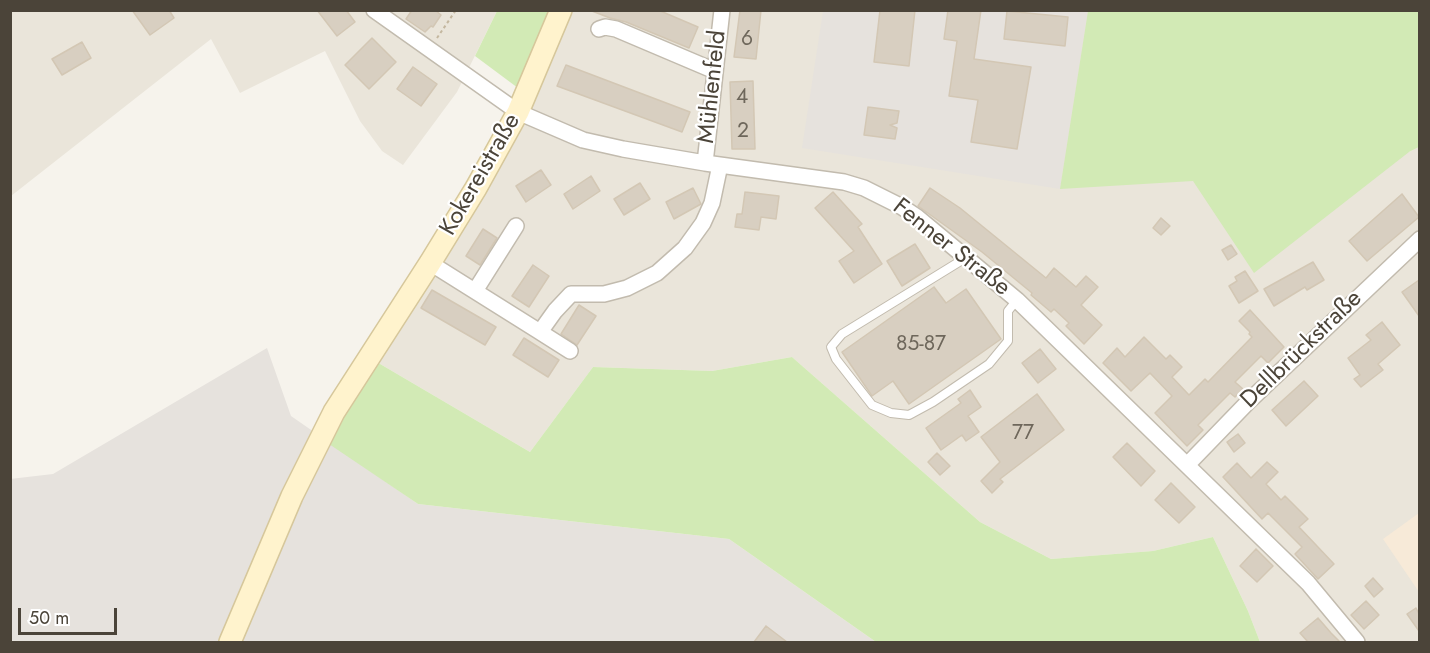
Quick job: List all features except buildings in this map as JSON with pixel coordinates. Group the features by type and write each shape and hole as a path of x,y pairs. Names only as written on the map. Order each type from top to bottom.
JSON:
{"main road":[{"name":"Kokereistraße","path":"230,642 292,496 323,433 476,188 518,112 561,10"}],"street":[{"name":"Fenner Straße","path":"374,10 518,112 583,140 712,164 819,178 864,188 888,199 917,217 1017,300 1188,464 1308,583 1358,642"},
{"name":"Mühlenfeld","path":"540,332 555,310 571,294 604,294 627,288 657,273 685,248 703,223 712,203 716,71 722,10"},
{"path":"599,29 605,27 616,29 716,71"},
{"path":"475,291 516,226"},
{"name":"Dellbrückstraße","path":"1188,464 1248,402 1419,239"},
{"path":"438,268 570,351"}],"lane":[{"path":"967,257 842,334 831,347 836,359 872,405 891,413 909,415 933,402 989,364 1008,340 1008,311 1017,300"}],"path":[{"path":"429,50 456,10"}],"shaded area":[{"path":"11,11 497,11 457,92 403,165 382,151 360,121 325,51 240,93 211,39 11,196"},
{"path":"568,11 1270,11 1409,152 1419,147 1419,642 1260,642 1213,537 1153,551 1051,559 980,522 792,357 712,371 593,367 530,452 375,361"},
{"path":"823,11 1088,11 1060,189 802,148"},
{"path":"267,348 291,416 418,504 729,539 876,642 11,642 10,479 53,474"},
{"path":"1419,513 1419,592 1383,539"}],"green space":[{"path":"497,11 553,11 518,88 475,56"},
{"path":"1088,11 1419,11 1419,147 1409,152 1254,273 1193,181 1060,189"},
{"path":"792,357 980,522 1051,559 1153,551 1213,537 1260,642 876,642 729,539 418,504 329,444 375,361 530,452 593,367 712,371"}]}
